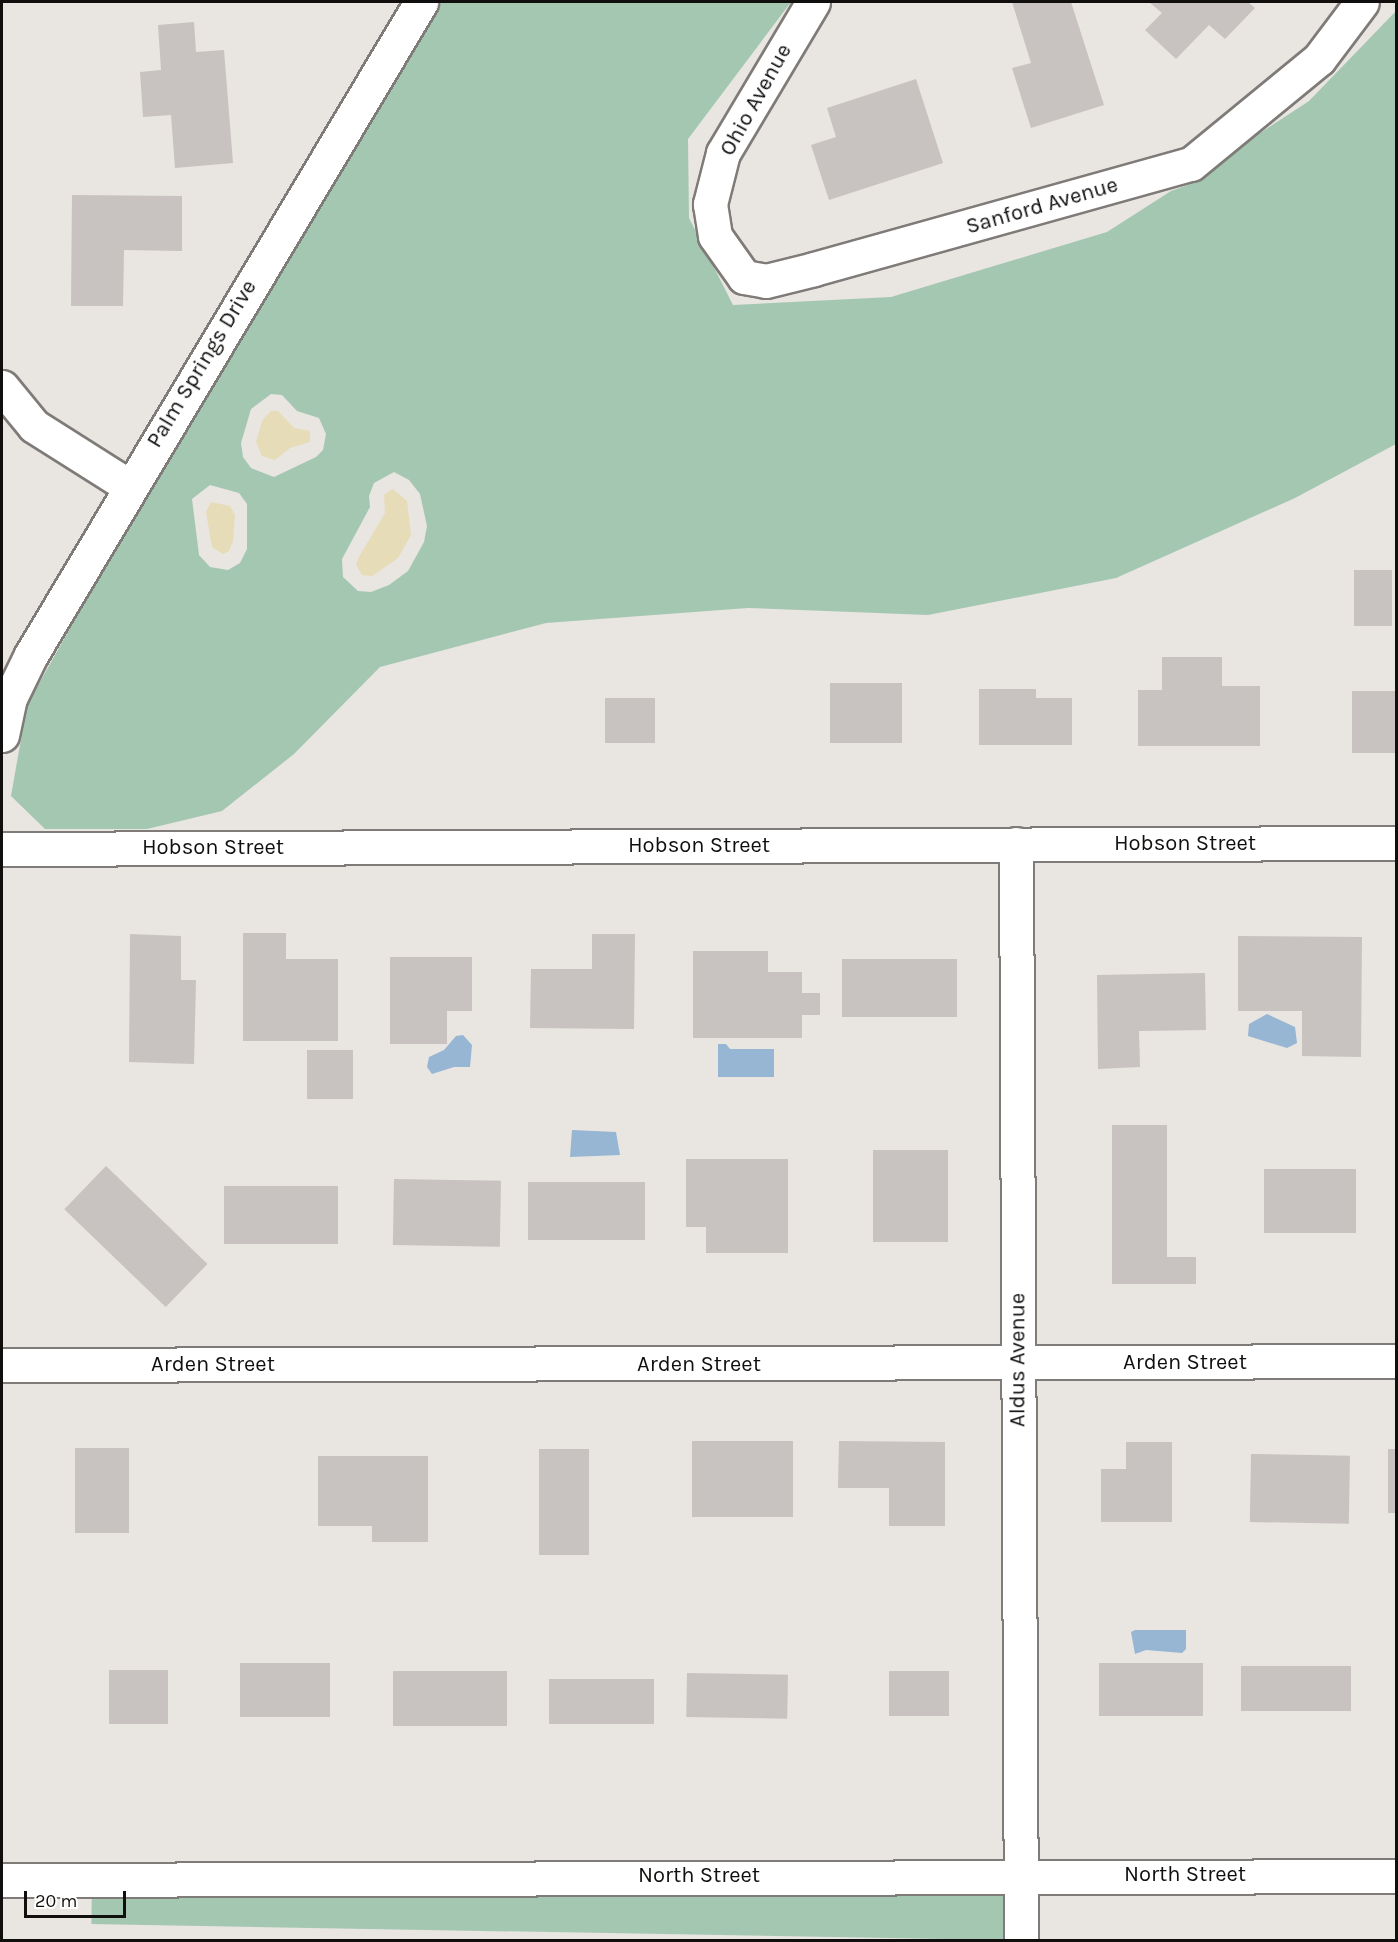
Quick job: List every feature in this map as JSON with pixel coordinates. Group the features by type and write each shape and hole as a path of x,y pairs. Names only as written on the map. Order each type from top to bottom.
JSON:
{"street":[{"name":"Palm Springs Drive","path":"2,735 10,698 31,654 129,486 421,2"},
{"name":"Ohio Avenue","path":"710,204 723,153 813,2"},
{"name":"Sanford Avenue","path":"710,204 715,236 729,261 744,277 766,281 1191,165 1319,59 1362,2"},
{"path":"2,387 34,426 129,486"},
{"name":"Hobson Street","path":"2,849 1396,843"},
{"name":"Aldus Avenue","path":"1016,844 1021,1941"},
{"name":"Arden Street","path":"2,1365 1018,1364 1396,1361"},
{"name":"North Street","path":"2,1880 1022,1875 1396,1876"}],"green space":[{"path":"442,2 791,2 688,139 689,218 733,305 891,297 1107,232 1171,191 1202,180 1257,135 1309,101 1396,11 1396,444 1295,498 1116,578 928,615 748,608 546,623 380,667 294,754 222,811 147,829 45,829 11,796 27,705 144,496","holes":["271,394 282,395 297,411 319,418 326,434 323,450 316,457 274,477 251,468 243,457 241,443 251,409","394,472 409,480 420,494 427,526 424,542 408,571 389,585 371,592 358,591 343,577 342,559 370,507 369,496 374,483","210,485 239,493 247,504 247,549 240,563 228,570 210,567 199,555 192,499"]},
{"path":"92,1879 1004,1895 1003,1940 91,1924"}],"sand":[{"path":"271,411 278,411 294,428 310,431 310,442 290,448 275,460 262,456 256,442 262,421"},
{"path":"393,489 407,501 411,535 398,558 372,576 362,575 356,565 385,513 384,495"},
{"path":"211,502 230,506 235,515 233,541 229,551 223,554 212,547 206,512"}],"water":[{"path":"1267,1014 1295,1027 1297,1043 1287,1048 1248,1036 1249,1024"},
{"path":"463,1035 472,1045 470,1067 454,1067 432,1074 427,1067 429,1057 444,1050 456,1036"},
{"path":"718,1044 726,1044 730,1049 774,1049 774,1077 718,1077"},
{"path":"572,1130 616,1132 620,1155 570,1157"},
{"path":"1135,1630 1186,1630 1186,1649 1182,1653 1146,1650 1135,1654 1131,1632"}],"building":[{"path":"1012,2 1071,2 1104,105 1031,128 1012,68 1031,63"},
{"path":"1149,2 1248,2 1255,8 1225,39 1209,25 1176,59 1145,30 1162,13"},
{"path":"194,22 196,52 224,50 233,163 175,168 171,115 143,117 140,72 161,70 158,25"},
{"path":"916,79 943,163 829,200 811,145 836,137 827,108"},
{"path":"72,195 182,196 182,251 124,250 123,306 71,306"},
{"path":"1354,570 1392,570 1392,626 1354,626"},
{"path":"1162,657 1222,657 1222,686 1260,686 1260,746 1138,746 1138,690 1162,690"},
{"path":"830,683 902,683 902,743 830,743"},
{"path":"979,689 1036,689 1036,698 1072,698 1072,745 979,745"},
{"path":"1352,691 1396,691 1396,753 1352,753"},
{"path":"605,698 655,698 655,743 605,743"},
{"path":"243,933 286,933 286,959 338,959 338,1041 243,1041"},
{"path":"130,934 181,936 181,980 196,980 194,1064 129,1062"},
{"path":"592,934 635,934 634,1029 530,1028 531,969 592,969"},
{"path":"1238,936 1362,937 1361,1057 1302,1056 1302,1011 1238,1011"},
{"path":"693,951 768,951 768,972 802,972 802,993 820,993 820,1015 802,1015 802,1038 693,1038"},
{"path":"390,957 472,957 472,1011 447,1011 447,1044 390,1044"},
{"path":"842,959 957,959 957,1017 842,1017"},
{"path":"1205,973 1206,1030 1139,1031 1140,1067 1098,1069 1097,975"},
{"path":"307,1050 353,1050 353,1099 307,1099"},
{"path":"1112,1125 1167,1125 1167,1257 1196,1257 1196,1284 1112,1284"},
{"path":"873,1150 948,1150 948,1242 873,1242"},
{"path":"686,1159 788,1159 788,1253 706,1253 706,1227 686,1227"},
{"path":"106,1166 207,1264 166,1307 64,1209"},
{"path":"1264,1169 1356,1169 1356,1233 1264,1233"},
{"path":"394,1179 501,1181 500,1247 393,1245"},
{"path":"528,1182 645,1182 645,1240 528,1240"},
{"path":"224,1186 338,1186 338,1244 224,1244"},
{"path":"692,1441 793,1441 793,1517 692,1517"},
{"path":"839,1441 945,1442 945,1526 889,1526 889,1488 838,1488"},
{"path":"1126,1442 1172,1442 1172,1522 1101,1522 1101,1469 1126,1469"},
{"path":"75,1448 129,1448 129,1533 75,1533"},
{"path":"539,1449 589,1449 589,1555 539,1555"},
{"path":"1388,1449 1396,1449 1396,1513 1388,1513"},
{"path":"1251,1454 1350,1456 1349,1524 1250,1522"},
{"path":"318,1456 428,1456 428,1542 372,1542 372,1526 318,1526"},
{"path":"240,1663 330,1663 330,1717 240,1717"},
{"path":"1099,1663 1203,1663 1203,1716 1099,1716"},
{"path":"1241,1666 1351,1666 1351,1711 1241,1711"},
{"path":"109,1670 168,1670 168,1724 109,1724"},
{"path":"393,1671 507,1671 507,1726 393,1726"},
{"path":"889,1671 949,1671 949,1716 889,1716"},
{"path":"687,1673 788,1675 787,1719 686,1717"},
{"path":"549,1679 654,1679 654,1724 549,1724"}]}
